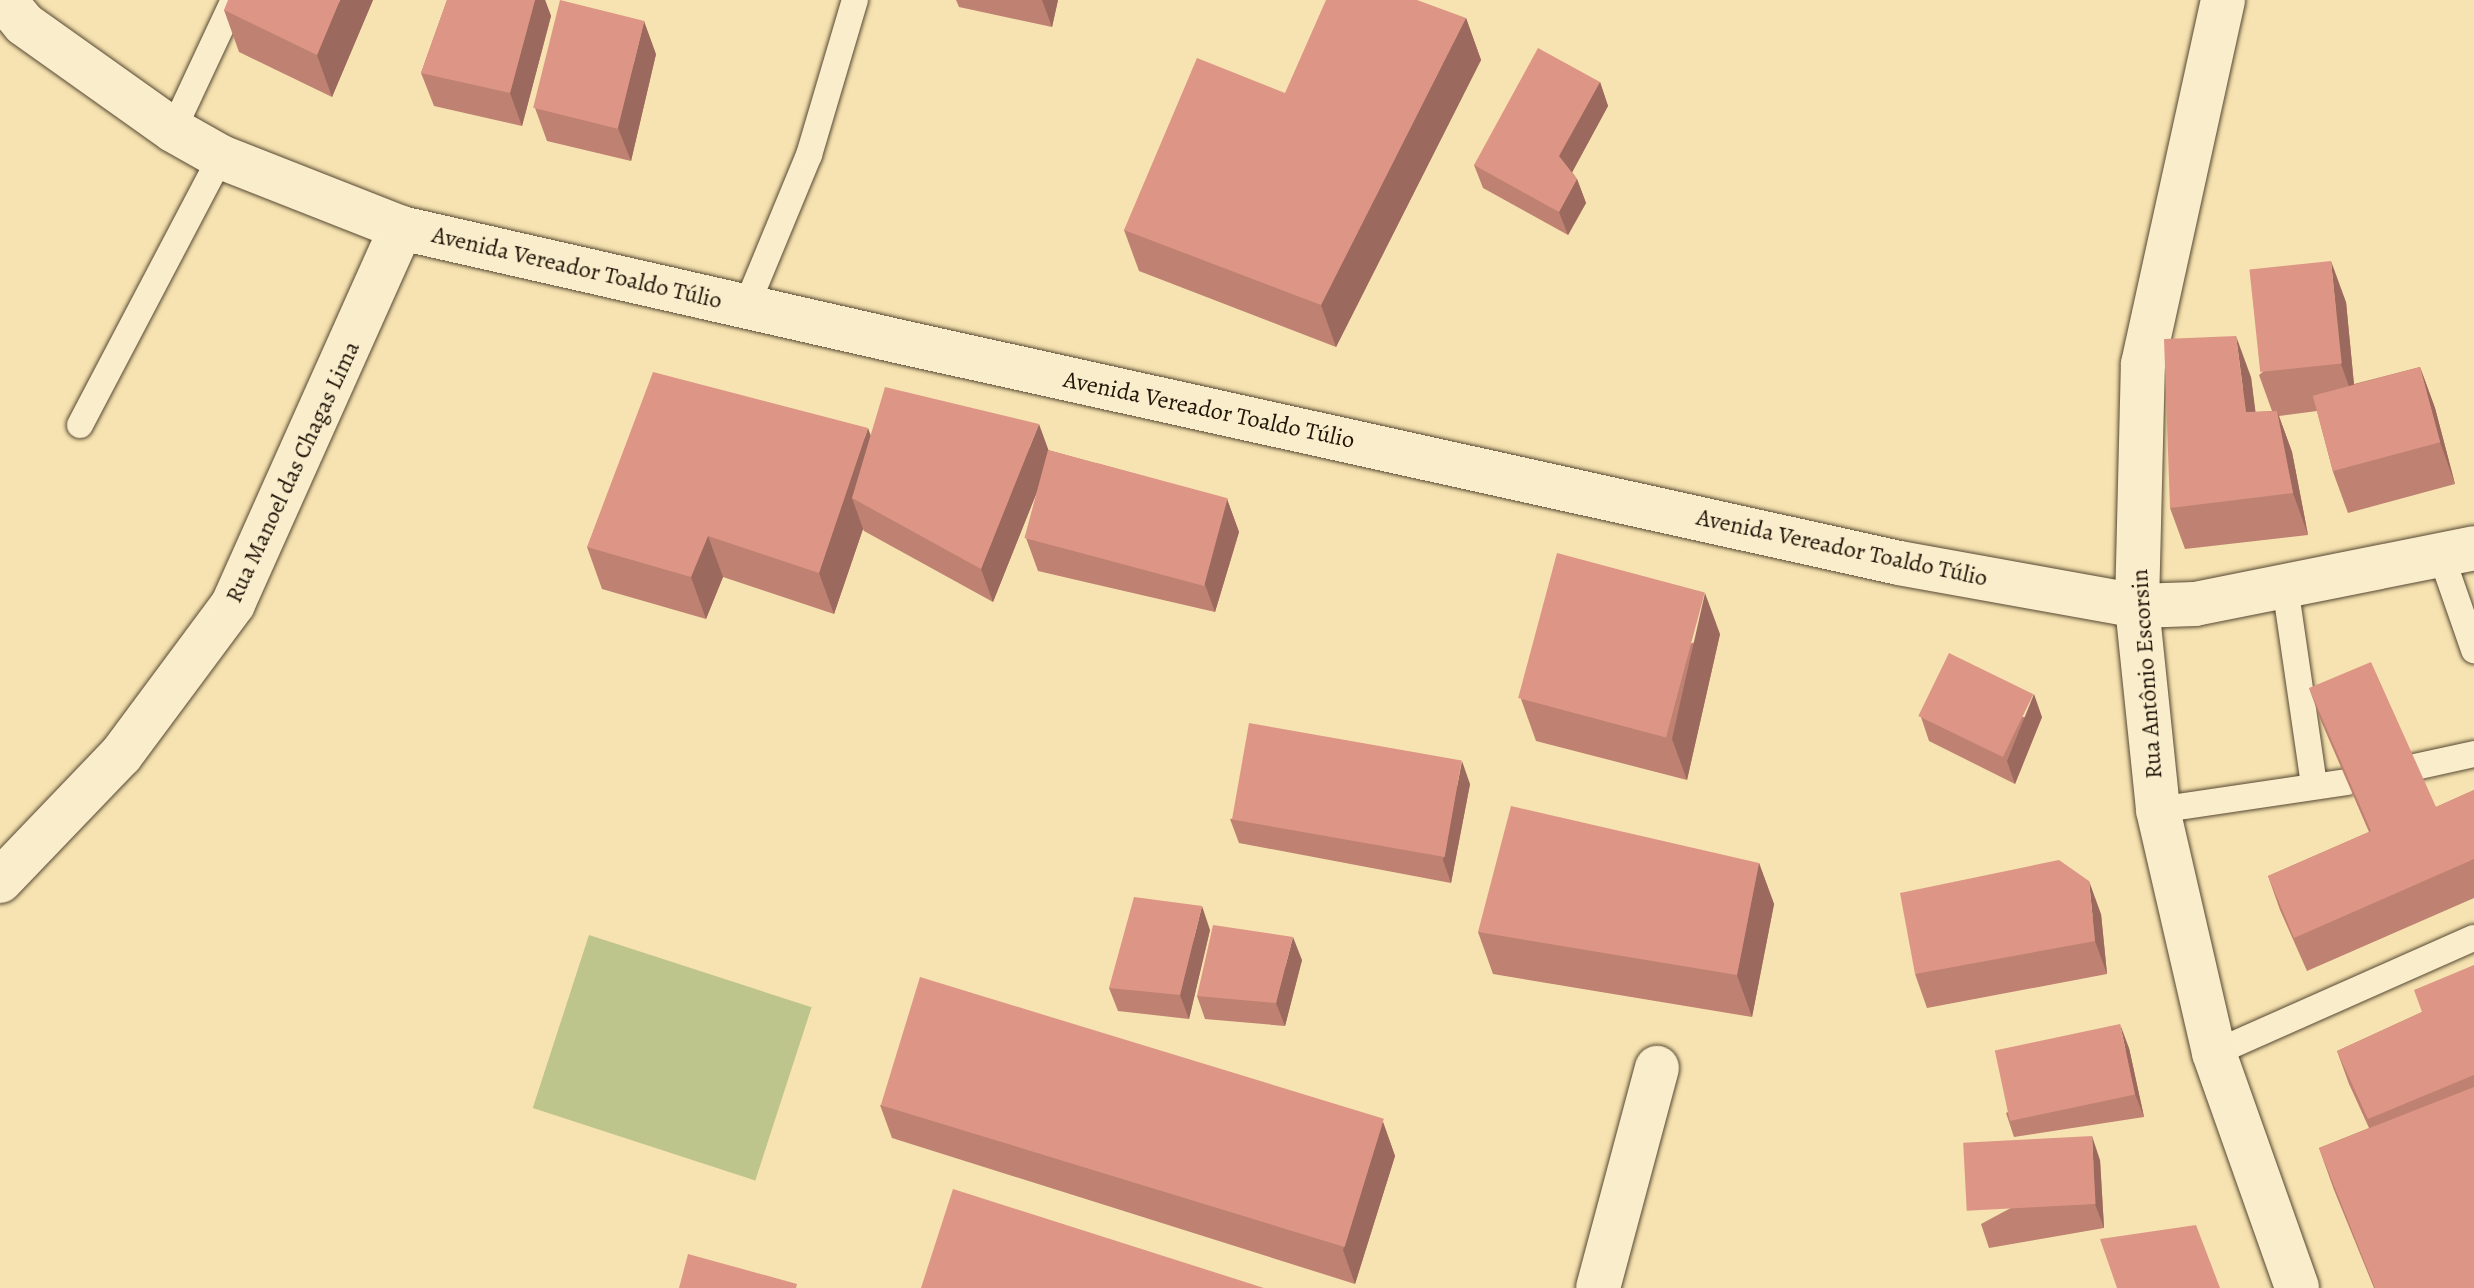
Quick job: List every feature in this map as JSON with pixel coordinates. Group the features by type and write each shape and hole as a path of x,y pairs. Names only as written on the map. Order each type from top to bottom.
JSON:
{"main road":[{"name":"Avenida Vereador Toaldo Túlio","path":"4,0 24,24 173,130 221,157 401,228 746,307 1899,563 2137,606 2285,586 2457,551"},
{"name":"Rua Antônio Escorsin","path":"2223,0 2143,364 2137,606 2158,810 2214,1053 2297,1288"},
{"name":"Rua Manoel das Chagas Lima","path":"0,881 121,755 233,604 401,228"},
{"path":"1598,1288 1657,1068"}],"lane":[{"path":"173,130 234,0"},
{"path":"746,307 809,155 855,0"},
{"path":"80,425 221,157"},
{"path":"2457,551 2474,650"},
{"path":"2285,586 2314,786"},
{"path":"2415,767 2474,754"},
{"path":"2158,810 2347,782"},
{"path":"2214,1053 2474,938"}],"green space":[{"path":"589,935 812,1007 755,1180 533,1108"}],"building":[{"path":"228,0 340,0 317,55 224,10"},
{"path":"447,0 535,0 510,93 421,73"},
{"path":"560,0 644,21 618,129 533,108"},
{"path":"1326,0 1417,0 1466,18 1321,305 1124,230 1197,58 1285,93"},
{"path":"1538,48 1600,82 1559,156 1577,179 1559,212 1474,165"},
{"path":"2331,261 2342,363 2260,372 2249,270"},
{"path":"2236,336 2246,412 2277,411 2293,493 2170,508 2164,339"},
{"path":"2420,367 2440,442 2333,471 2313,396"},
{"path":"653,372 868,428 819,573 708,536 691,577 587,547"},
{"path":"885,387 1039,424 981,569 852,498"},
{"path":"1048,450 1228,498 1204,586 1024,538"},
{"path":"1557,553 1705,593 1666,737 1518,698"},
{"path":"1949,653 2033,694 2003,757 1918,716"},
{"path":"2371,662 2436,807 2474,790 2474,859 2294,938 2268,876 2371,831 2309,688"},
{"path":"1249,723 1462,761 1445,857 1232,820"},
{"path":"1511,806 1759,863 1737,975 1478,932"},
{"path":"2059,860 2089,881 2095,941 1915,974 1900,893"},
{"path":"1134,897 1202,906 1180,995 1109,988"},
{"path":"1213,925 1293,937 1276,1003 1197,996"},
{"path":"2474,965 2474,1075 2368,1119 2337,1051 2422,1012 2414,990"},
{"path":"920,977 1384,1119 1345,1247 881,1105"},
{"path":"2120,1024 2135,1094 2010,1121 1995,1051"},
{"path":"2474,1087 2474,1288 2375,1288 2319,1148"},
{"path":"2092,1136 2096,1204 1967,1211 1963,1143"},
{"path":"953,1189 1264,1288 921,1288"},
{"path":"2196,1225 2220,1288 2117,1288 2100,1239"},
{"path":"688,1254 797,1284 796,1288 679,1288"}]}
